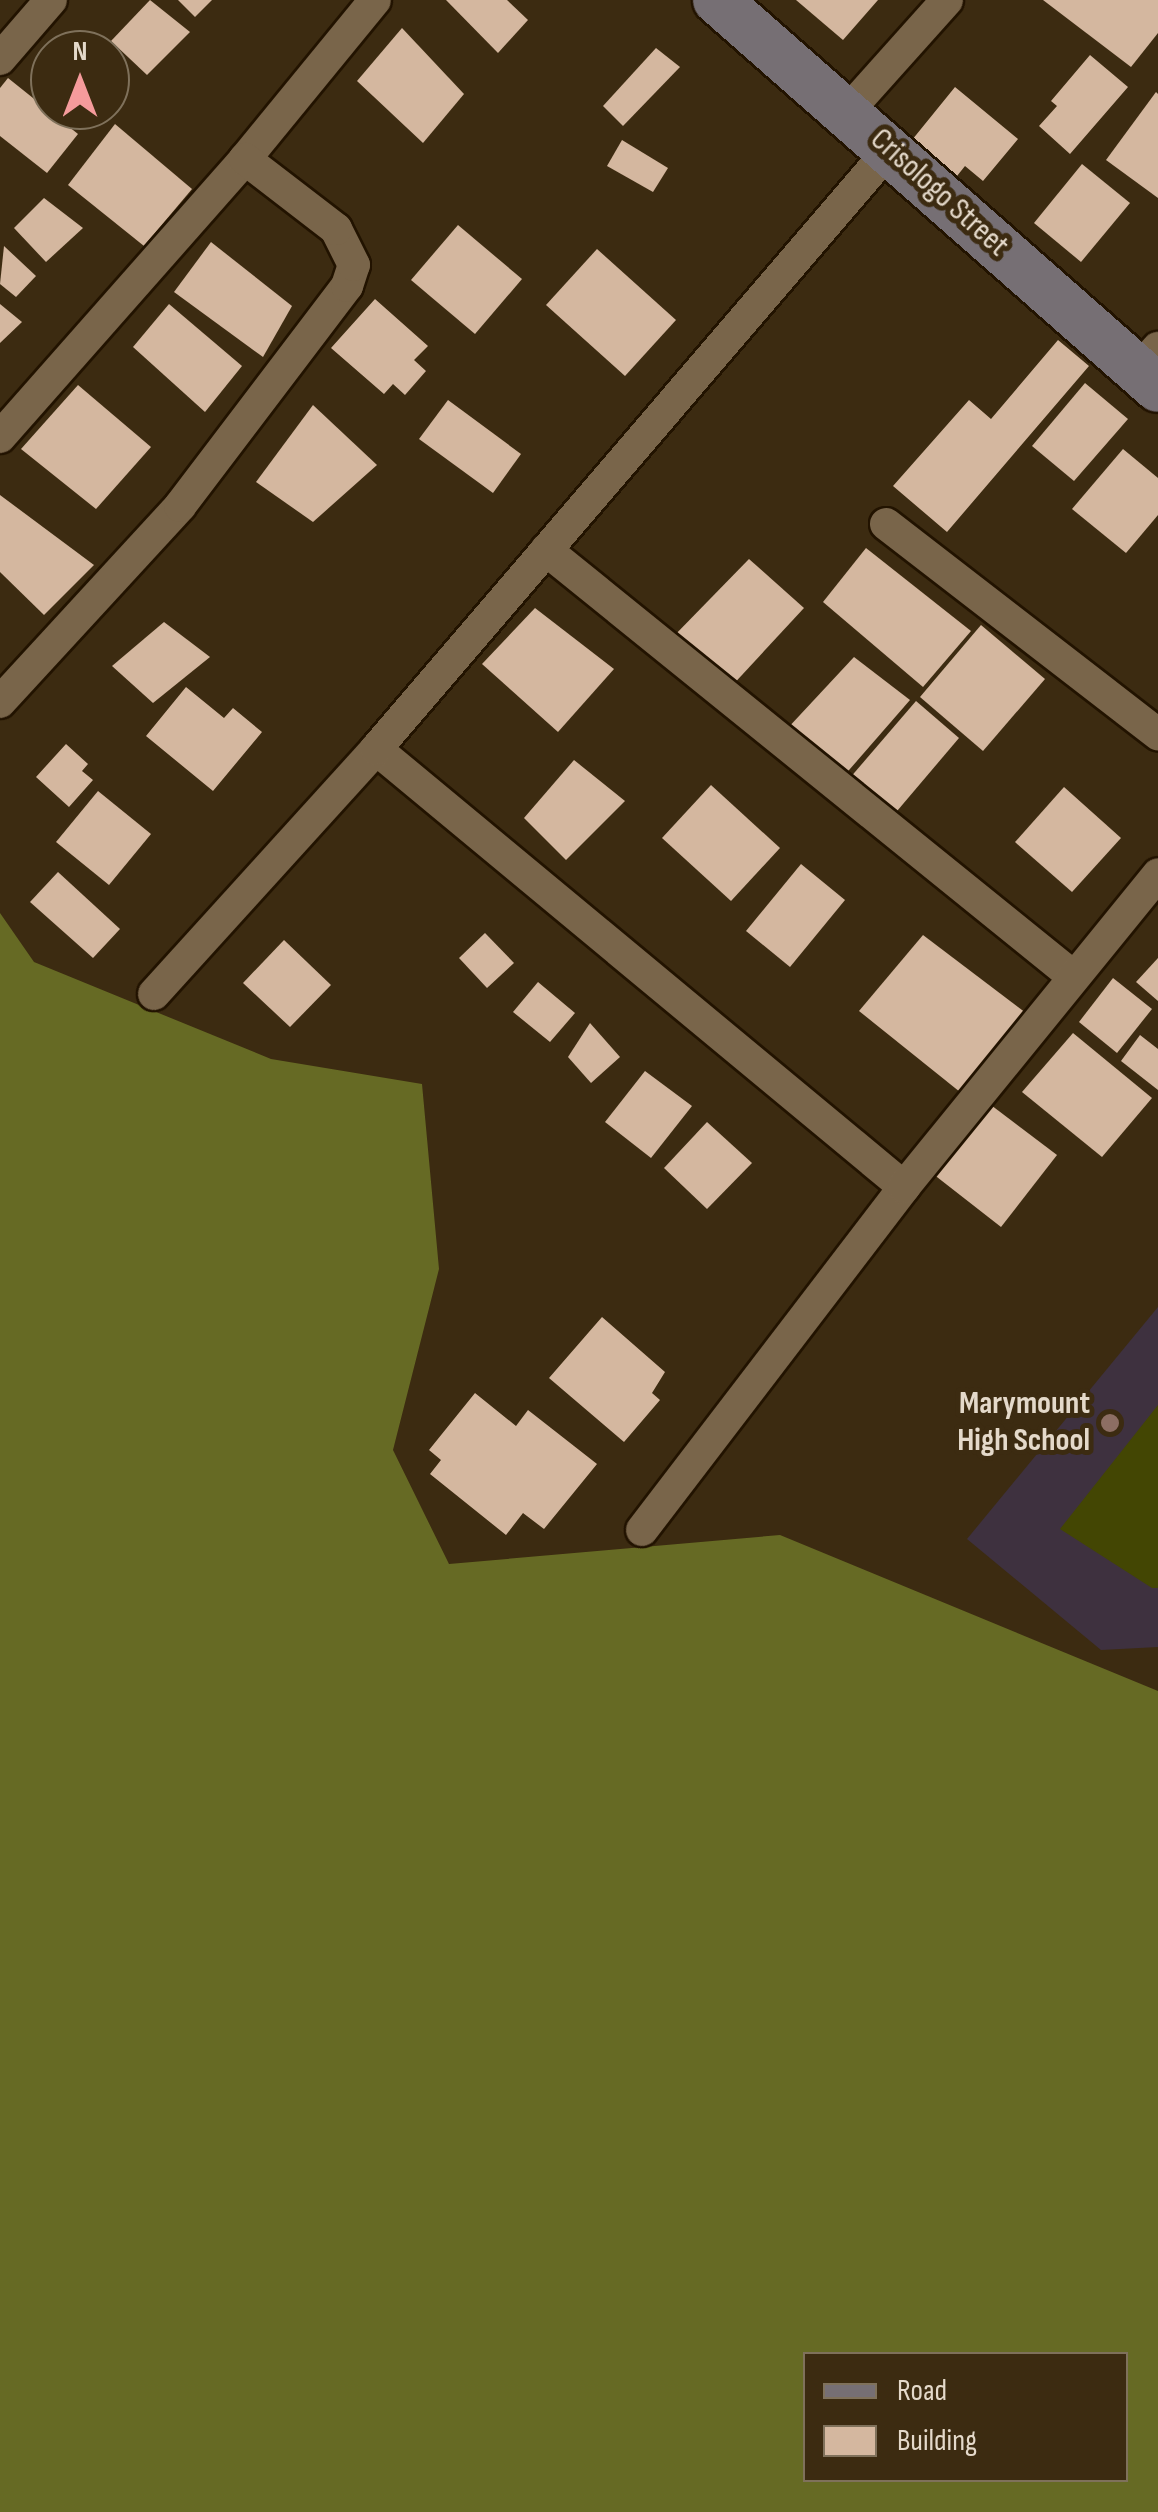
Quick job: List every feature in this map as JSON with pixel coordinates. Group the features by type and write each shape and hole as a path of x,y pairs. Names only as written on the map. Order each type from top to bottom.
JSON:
{"street":[{"path":"0,59 51,0"},
{"path":"0,437 245,159 375,0"},
{"name":"Crisologo Street","path":"718,0 1151,369"},
{"path":"847,112 947,0"},
{"path":"154,994 376,749 890,149"},
{"path":"0,702 180,506 347,286 354,265 336,229 245,159"},
{"path":"886,524 1158,734"},
{"path":"546,550 1074,977"},
{"path":"376,749 904,1187"},
{"path":"642,1530 904,1187 1158,874"}],"shaded area":[{"name":"Marymount High School","path":"1158,1307 1158,1647 1101,1650 967,1539"},
{"path":"1158,1405 1158,1588 1152,1588 1060,1529"}],"green space":[{"path":"0,913 34,962 271,1059 422,1084 439,1269 393,1450 449,1564 780,1535 1158,1691 1158,2512 0,2512"}],"building":[{"path":"150,0 190,32 147,75 130,59 130,30 121,30"},
{"path":"178,0 212,0 195,17"},
{"path":"446,0 507,0 528,20 498,53"},
{"path":"796,0 878,0 843,40"},
{"path":"1043,0 1158,0 1158,33 1131,67"},
{"path":"402,28 464,94 423,143 357,81"},
{"path":"656,48 680,67 623,126 603,106"},
{"path":"1090,55 1128,87 1070,154 1039,126 1057,106 1051,101"},
{"path":"8,78 30,96 30,130 73,130 78,134 47,173 0,136 0,88"},
{"path":"955,87 1018,139 983,181 965,166 957,176 912,140"},
{"path":"1158,94 1158,198 1106,160"},
{"path":"110,130 122,130 192,189 144,246 68,185"},
{"path":"622,140 668,168 653,192 607,166"},
{"path":"1082,164 1130,203 1081,262 1034,223"},
{"path":"44,198 83,228 46,262 14,228"},
{"path":"458,225 522,279 475,334 411,280"},
{"path":"211,242 292,306 263,357 174,292"},
{"path":"4,246 36,276 16,297 0,284"},
{"path":"597,249 676,320 625,376 546,305"},
{"path":"375,299 428,346 414,360 426,371 405,395 393,384 384,394 331,348"},
{"path":"0,304 22,322 0,343"},
{"path":"169,304 242,366 205,412 133,347"},
{"path":"1058,340 1089,366 947,532 893,486 969,400 991,419"},
{"path":"1085,383 1128,419 1074,481 1032,446"},
{"path":"78,385 151,447 96,509 21,449"},
{"path":"448,400 521,454 493,493 419,439"},
{"path":"313,405 377,465 313,522 256,482"},
{"path":"1123,449 1158,478 1158,515 1126,553 1072,509"},
{"path":"0,495 94,565 44,615 0,572"},
{"path":"866,548 971,631 923,687 823,602"},
{"path":"749,559 804,608 729,689 670,640"},
{"path":"535,608 614,669 558,732 482,664"},
{"path":"164,622 210,657 153,703 112,666"},
{"path":"981,625 1045,679 983,751 920,697"},
{"path":"854,657 910,700 843,777 786,730"},
{"path":"186,687 224,718 233,708 262,732 213,791 146,736"},
{"path":"916,701 959,738 892,817 849,779"},
{"path":"66,744 88,764 82,771 93,780 69,807 36,777"},
{"path":"574,760 625,801 566,860 524,818"},
{"path":"711,785 780,848 731,901 662,838"},
{"path":"1064,787 1121,838 1072,892 1015,842"},
{"path":"98,791 151,834 109,885 56,842"},
{"path":"801,864 845,900 790,967 746,931"},
{"path":"58,872 120,929 93,958 30,902"},
{"path":"485,933 514,963 487,988 459,958"},
{"path":"923,935 1026,1013 960,1092 859,1011"},
{"path":"284,940 331,985 290,1027 243,983"},
{"path":"1158,958 1158,1001 1136,982"},
{"path":"1113,978 1152,1009 1117,1053 1079,1022"},
{"path":"538,982 575,1013 550,1042 513,1012"},
{"path":"590,1023 620,1057 591,1083 568,1057"},
{"path":"1073,1033 1152,1098 1102,1157 1022,1092"},
{"path":"1140,1035 1158,1049 1158,1090 1121,1061"},
{"path":"645,1071 692,1106 651,1158 605,1122"},
{"path":"983,1099 1057,1155 1001,1227 928,1170"},
{"path":"707,1122 752,1163 707,1209 664,1168"},
{"path":"602,1317 665,1372 652,1393 660,1400 624,1442 549,1378"},
{"path":"475,1393 516,1426 528,1410 597,1464 544,1529 523,1513 506,1535 430,1474 441,1460 429,1450"}],"place":[{"name":"Marymount High School","path":"1110,1423"}]}
